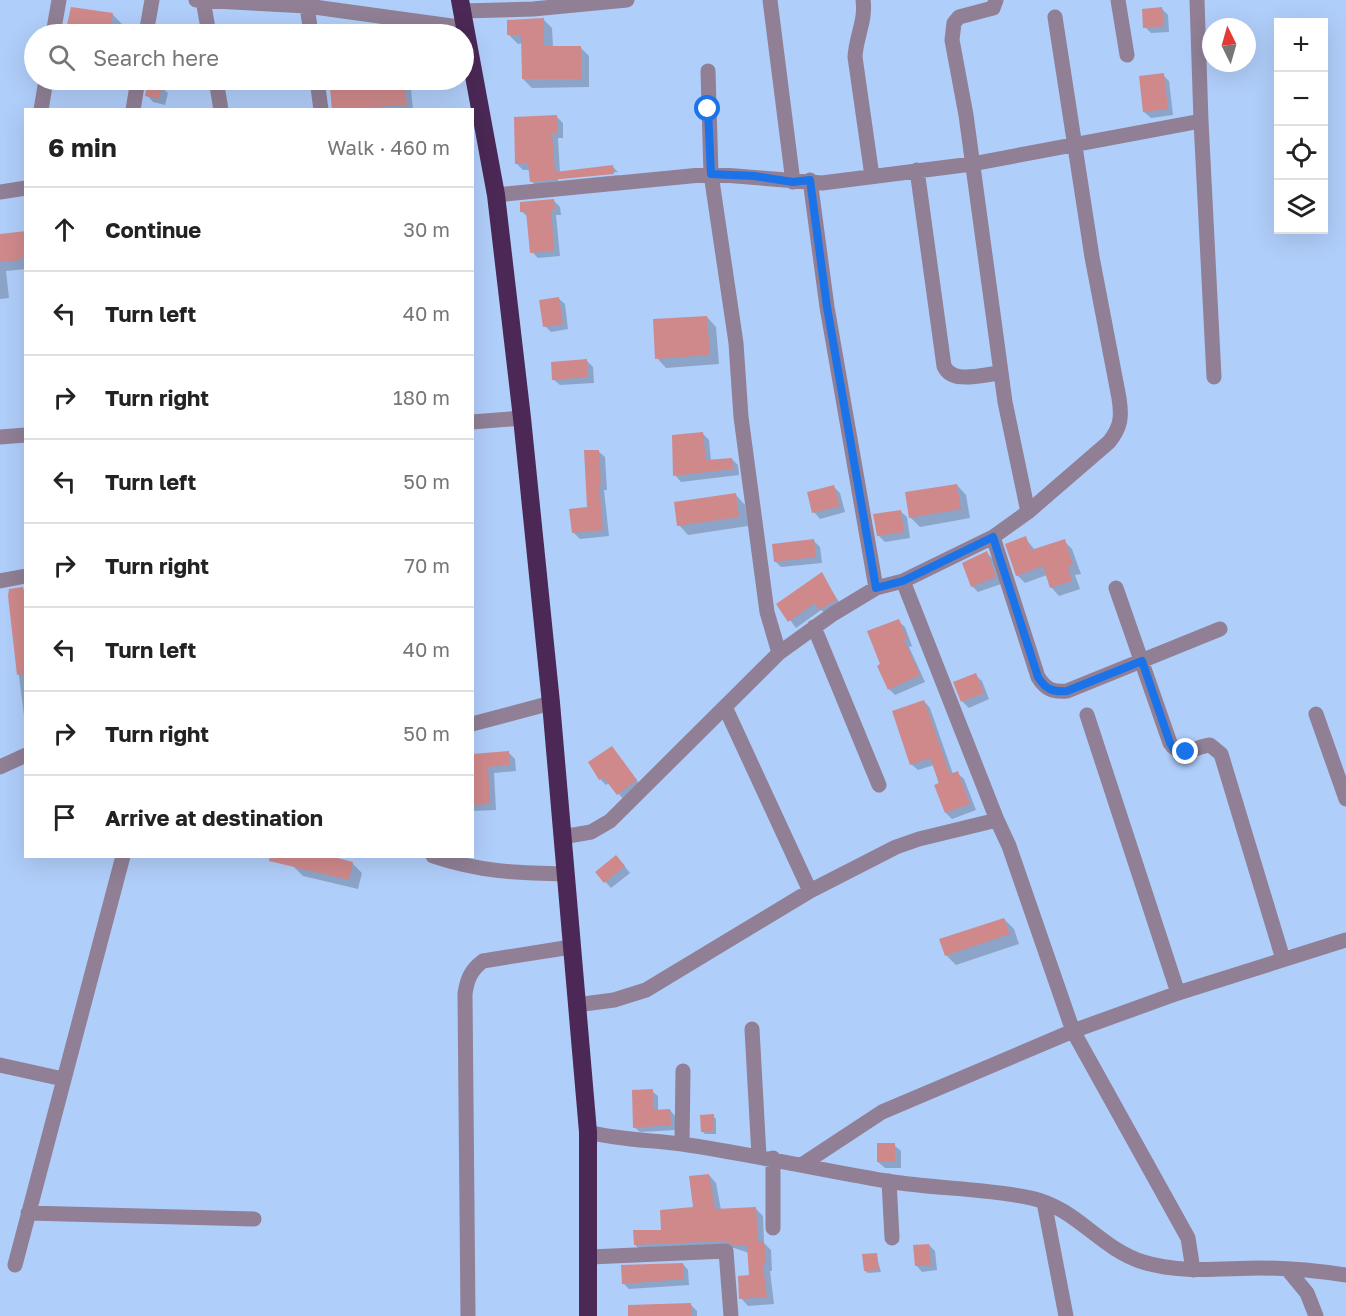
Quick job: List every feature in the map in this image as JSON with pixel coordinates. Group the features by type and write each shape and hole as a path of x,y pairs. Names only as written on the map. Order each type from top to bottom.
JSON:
{"highway":[{"path":"472,90 478,136 496,195 522,418 551,703 588,1132 590,1257 588,1316"}],"street":[{"path":"55,24 59,0"},
{"path":"148,24 152,0"},
{"path":"196,0 463,13 627,0"},
{"path":"203,0 207,24"},
{"path":"770,0 793,182"},
{"path":"863,0 864,19 855,46 855,57 872,176"},
{"path":"996,0 993,8 959,17 952,31 1001,372 1029,512"},
{"path":"1118,0 1127,55"},
{"path":"1197,0 1214,377"},
{"path":"307,6 310,24"},
{"path":"562,837 603,826 779,653 814,627 876,588 903,581 993,537 1029,512 1109,442 1119,429 1122,415 1055,17"},
{"path":"708,71 711,174 736,344 741,417 766,612 779,653"},
{"path":"41,108 44,90"},
{"path":"133,108 136,90"},
{"path":"218,90 221,108"},
{"path":"318,90 321,108"},
{"path":"496,195 711,174 754,176 793,182 810,180 822,183 972,164 1121,138 1201,121"},
{"path":"917,170 944,366 947,373 955,377 1001,372"},
{"path":"810,180 827,307 876,588"},
{"path":"0,192 24,188"},
{"path":"474,422 522,418"},
{"path":"0,437 24,435"},
{"path":"993,537 1038,677 1044,687 1054,692 1067,691 1220,629"},
{"path":"0,580 24,576"},
{"path":"903,581 1009,846 1073,1031 1188,1238 1193,1270"},
{"path":"1116,588 1170,743 1174,749 1186,752 1210,745 1221,754 1283,959"},
{"path":"814,627 879,785"},
{"path":"474,723 551,703"},
{"path":"725,707 810,891"},
{"path":"1316,714 1346,799"},
{"path":"1087,715 1178,993"},
{"path":"0,767 24,755"},
{"path":"576,1005 614,1000 646,990 810,891 911,842 997,820"},
{"path":"15,1265 122,858"},
{"path":"439,858 469,868 503,873 566,874"},
{"path":"803,1164 882,1112 1073,1031 1178,993 1346,940"},
{"path":"468,1316 465,994 467,980 483,961 571,947"},
{"path":"752,1029 773,1228"},
{"path":"0,1065 63,1079"},
{"path":"682,1144 683,1071"},
{"path":"588,1132 611,1138 682,1144 766,1157 889,1182 959,1188 1044,1202 1066,1210 1113,1250 1147,1263 1193,1270 1288,1270 1346,1275"},
{"path":"889,1182 892,1238"},
{"path":"1044,1202 1066,1316"},
{"path":"28,1213 254,1219"},
{"path":"590,1257 726,1251 731,1316"},
{"path":"1288,1270 1307,1293 1316,1316"}],"building":[{"path":"71,7 113,13 111,24 67,24"},
{"path":"1162,7 1164,26 1143,28 1142,9"},
{"path":"544,18 544,46 581,46 581,79 522,79 521,35 507,35 507,20"},
{"path":"1164,73 1168,109 1143,112 1139,76"},
{"path":"146,90 161,90 159,99 145,96"},
{"path":"330,90 405,90 407,105 332,108"},
{"path":"557,115 558,133 552,133 555,172 613,165 614,174 530,182 528,164 515,164 514,117"},
{"path":"554,199 555,209 551,209 554,251 530,253 526,212 520,212 520,202"},
{"path":"24,231 22,260 0,262 0,234"},
{"path":"559,297 563,324 543,327 539,300"},
{"path":"707,316 710,355 655,359 653,319"},
{"path":"587,359 588,377 552,380 551,362"},
{"path":"703,432 706,460 732,458 733,469 673,476 672,435"},
{"path":"584,450 599,450 603,530 572,533 569,509 587,507"},
{"path":"957,484 961,509 909,518 905,492"},
{"path":"834,485 840,506 812,513 807,492"},
{"path":"736,493 739,517 677,526 674,502"},
{"path":"901,510 904,532 877,536 873,514"},
{"path":"1026,536 1031,550 1065,539 1073,565 1068,567 1072,581 1050,588 1043,566 1016,576 1005,544"},
{"path":"814,539 816,557 774,562 772,544"},
{"path":"987,551 996,577 971,587 962,563"},
{"path":"822,572 837,600 819,610 815,603 788,622 776,604"},
{"path":"23,587 24,674 17,675 9,589"},
{"path":"899,619 907,639 904,640 920,675 888,690 877,666 880,664 867,631"},
{"path":"976,673 984,693 961,702 953,682"},
{"path":"924,700 950,774 958,771 970,804 945,813 934,785 939,783 930,758 910,765 892,711"},
{"path":"612,746 637,780 617,795 603,777 599,780 588,762"},
{"path":"509,751 510,765 488,767 490,804 474,805 474,754"},
{"path":"616,855 625,866 604,883 595,872"},
{"path":"270,858 338,858 353,862 349,880 269,861"},
{"path":"1004,918 1010,934 945,956 939,939"},
{"path":"653,1089 653,1110 670,1109 671,1125 633,1128 632,1090"},
{"path":"714,1114 714,1131 701,1132 700,1115"},
{"path":"877,1143 895,1143 895,1162 877,1162"},
{"path":"709,1174 715,1209 756,1207 758,1241 764,1241 766,1264 763,1264 767,1297 739,1299 738,1276 749,1275 747,1246 734,1246 726,1241 634,1245 633,1230 661,1230 660,1210 693,1207 689,1176"},
{"path":"929,1244 931,1265 915,1266 913,1245"},
{"path":"877,1253 879,1270 864,1271 862,1254"},
{"path":"683,1263 684,1279 622,1284 621,1265"},
{"path":"691,1303 692,1316 628,1316 628,1305"}],"route":[{"path":"708,109 711,174 754,176 793,182 810,180 834,352 876,588 903,581 993,537 1038,677 1044,687 1054,692 1067,691 1142,661 1170,743 1174,749 1186,752"}]}
